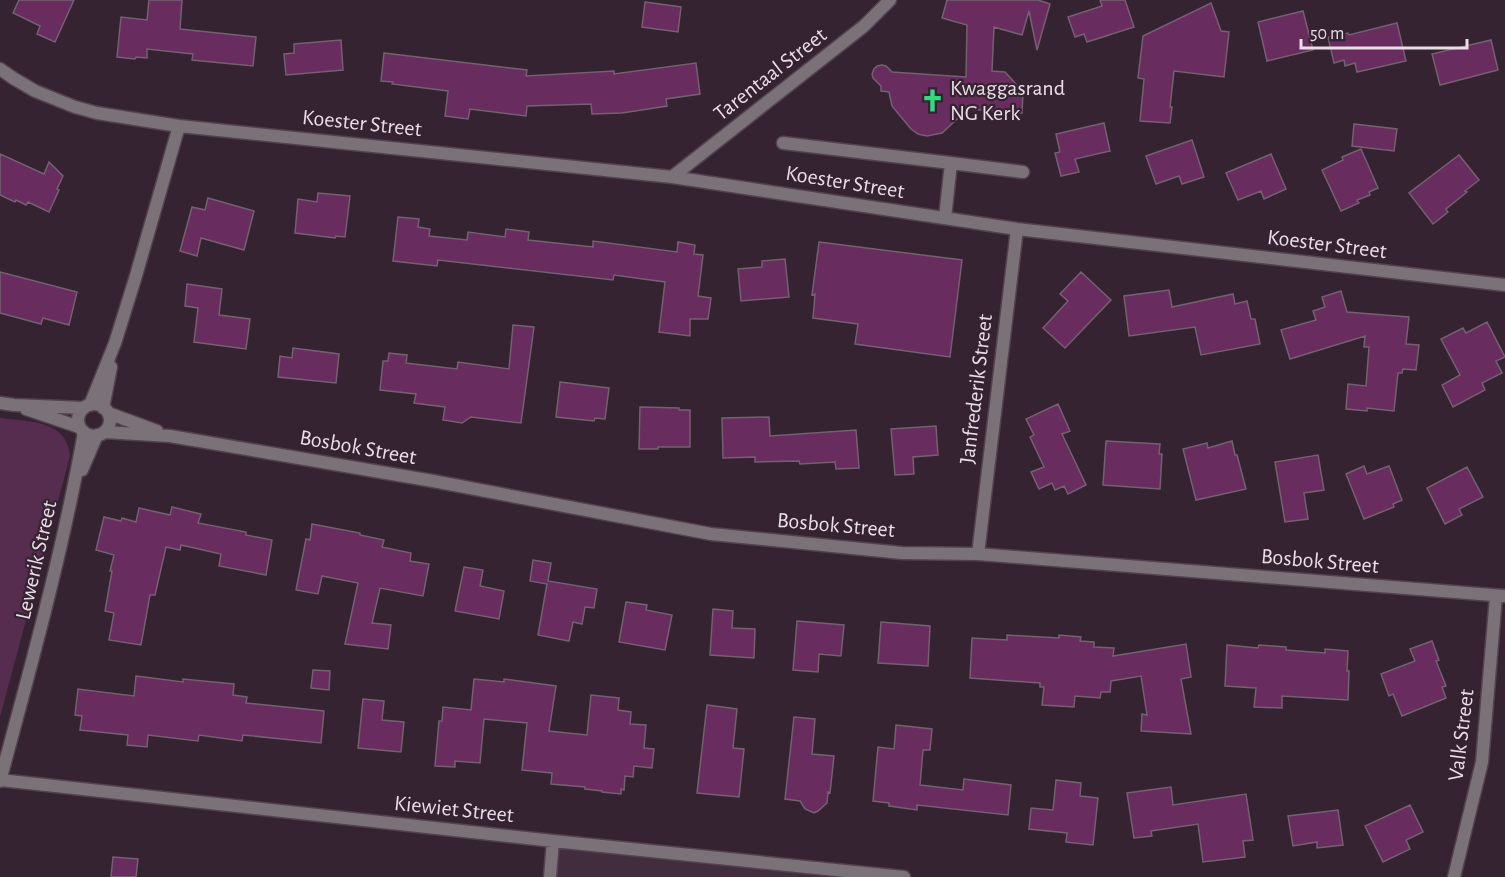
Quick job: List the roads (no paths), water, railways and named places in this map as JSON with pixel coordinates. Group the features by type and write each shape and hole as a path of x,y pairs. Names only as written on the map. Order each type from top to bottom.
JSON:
{"street":[{"name":"Tarentaal Street","path":"672,177 864,26 890,0"},
{"name":"Koester Street","path":"0,69 35,91 75,107 97,113 179,126 672,177 1017,229 1505,285"},
{"path":"82,430 78,417 87,406 115,343 179,126"},
{"path":"783,143 1023,172"},
{"path":"945,218 951,164"},
{"name":"Janfrederik Street","path":"978,554 1017,229"},
{"path":"14,405 90,435 100,434 108,426 109,421 106,410 115,343"},
{"path":"0,403 97,405 106,410"},
{"name":"Bosbok Street","path":"106,410 170,436"},
{"name":"Lewerik Street","path":"0,780 50,597 74,488 82,430"},
{"name":"Bosbok Street","path":"100,434 170,436 434,481 711,534 902,553 978,554 1500,596"},
{"name":"Lewerik Street","path":"74,488 100,434"},
{"name":"Valk Street","path":"1454,877 1482,762 1500,596"},
{"name":"Kiewiet Street","path":"0,780 904,877"},
{"path":"550,877 553,841"}],"place":[{"name":"Kwaggasrand NG Kerk","path":"932,101"}]}
